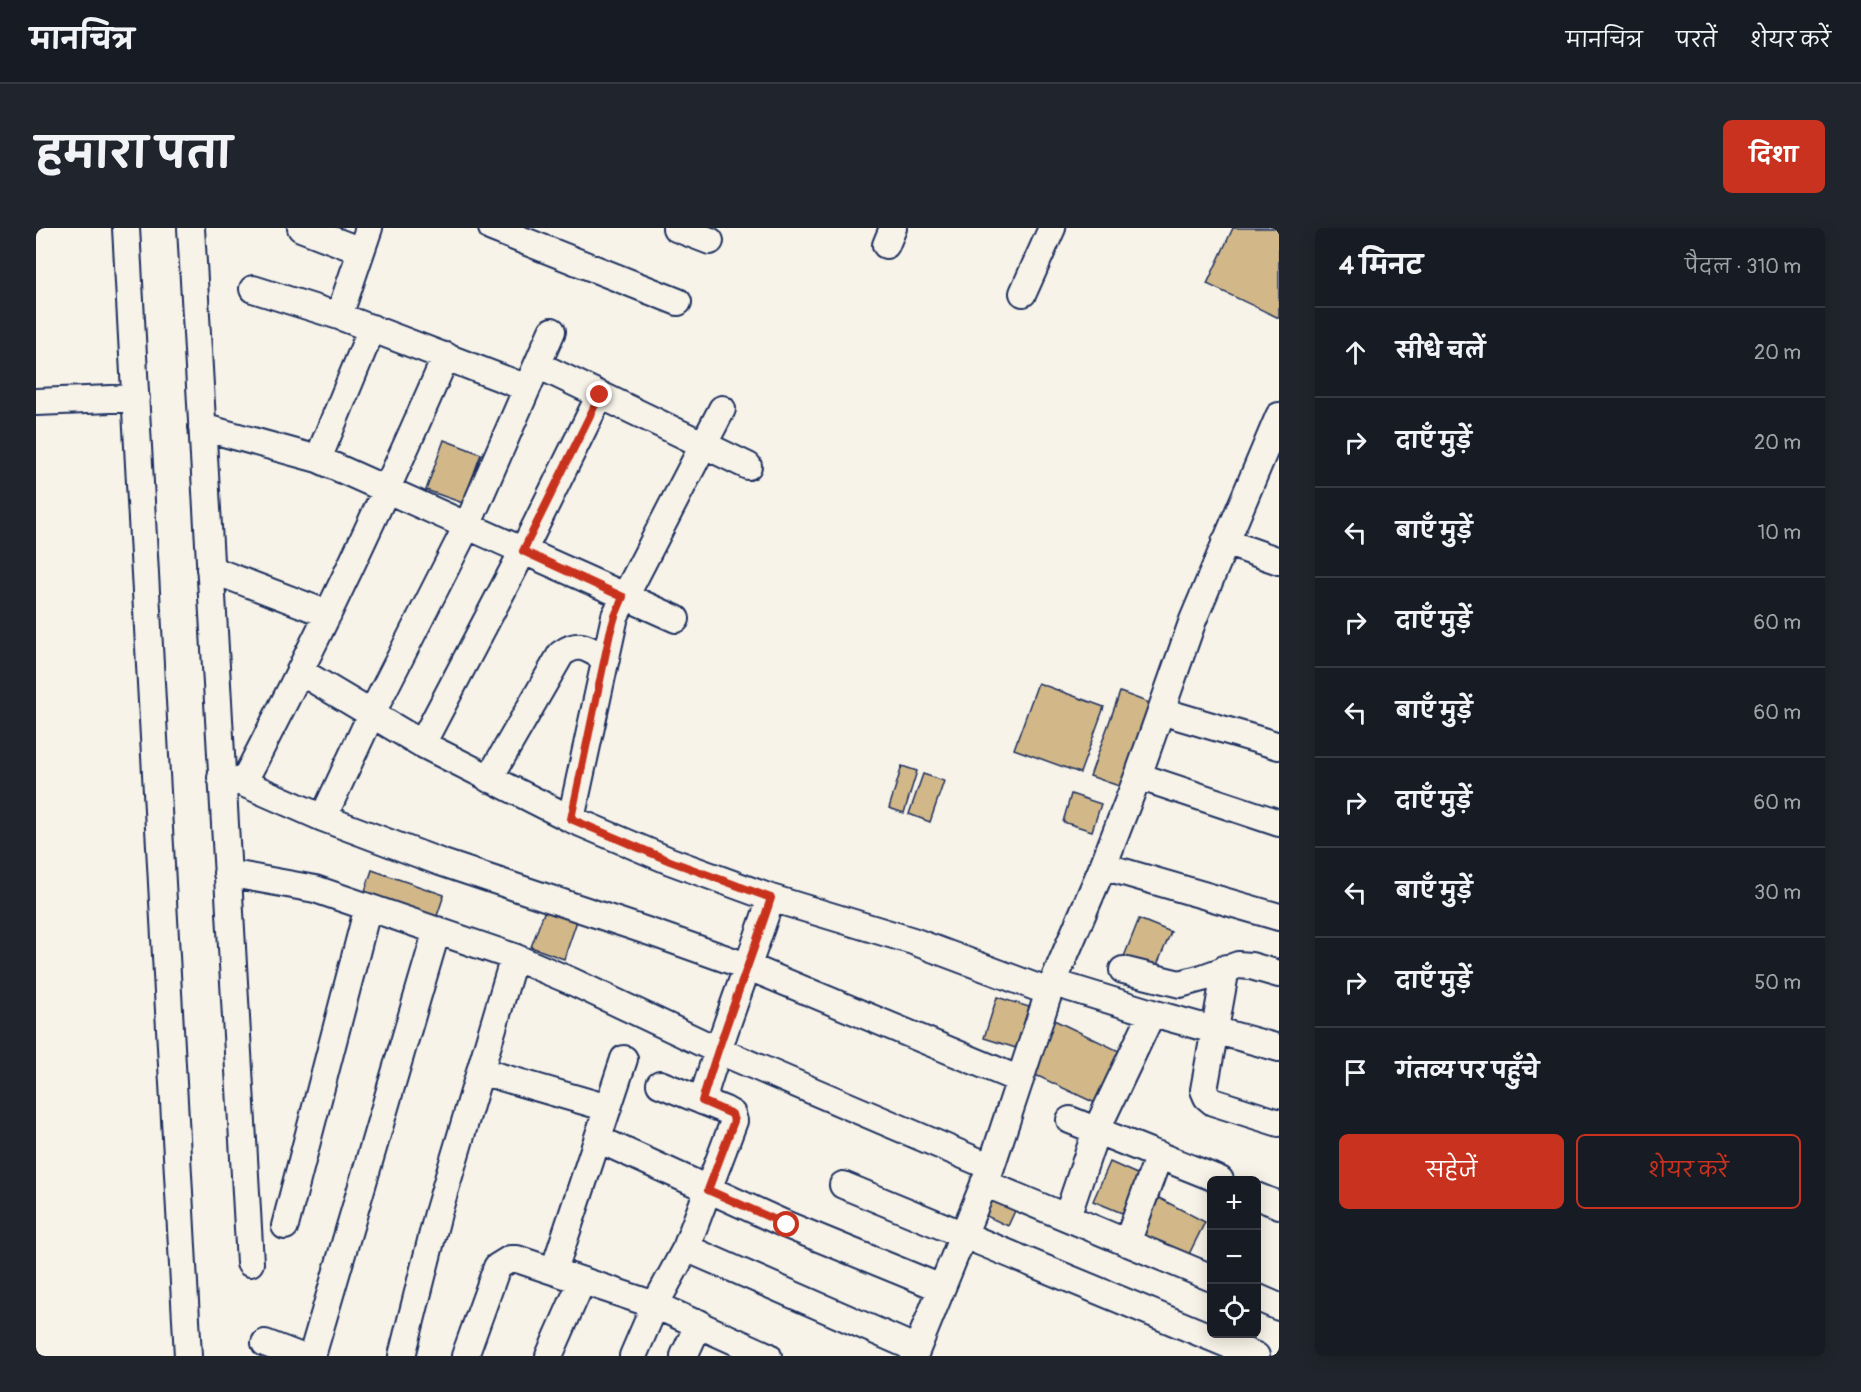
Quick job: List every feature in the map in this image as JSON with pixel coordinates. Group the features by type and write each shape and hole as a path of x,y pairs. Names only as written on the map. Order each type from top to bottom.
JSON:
{"street":[{"path":"126,228 188,1356"},
{"path":"191,228 210,569 232,781 227,873 250,1263"},
{"path":"300,228 365,239 339,316"},
{"path":"492,228 678,302"},
{"path":"676,228 710,241"},
{"path":"1023,293 1052,228"},
{"path":"253,289 339,316 446,356 600,395 748,466"},
{"path":"318,459 372,328"},
{"path":"323,818 371,715 467,526 552,331"},
{"path":"232,781 301,672 387,490 446,356"},
{"path":"422,744 523,551 600,395"},
{"path":"36,402 136,398"},
{"path":"571,819 615,616 722,409"},
{"path":"686,1248 915,1353 988,1175 1052,988 1138,776 1192,620 1278,420"},
{"path":"202,427 318,459 676,619"},
{"path":"1226,542 1279,561"},
{"path":"210,569 328,614"},
{"path":"489,779 561,654 576,645 585,647 606,659"},
{"path":"301,672 371,715 489,779 571,819 670,861 771,898 913,941 1052,988 1279,1048"},
{"path":"1161,711 1279,746"},
{"path":"1138,776 1279,823"},
{"path":"232,781 440,862 749,967 1020,1080"},
{"path":"1103,866 1279,917"},
{"path":"227,873 315,889 514,957 572,981 988,1175 1066,1217 1207,1276"},
{"path":"702,1101 717,1050 749,967 771,898"},
{"path":"285,1226 368,907"},
{"path":"312,1356 437,930"},
{"path":"402,1356 438,1213 514,957"},
{"path":"1123,970 1180,984 1238,965 1251,966 1279,974"},
{"path":"1226,969 1204,1090 1213,1102 1279,1123"},
{"path":"1066,1217 1096,1131 1152,1013"},
{"path":"554,1270 624,1059"},
{"path":"480,1071 608,1108"},
{"path":"633,1356 655,1305 686,1248 734,1121 732,1114 660,1084"},
{"path":"1070,1120 1210,1176"},
{"path":"598,1139 787,1225 941,1288"},
{"path":"1127,1243 1159,1155"},
{"path":"843,1185 964,1233 1242,1353"},
{"path":"1261,1198 1279,1205"},
{"path":"465,1356 497,1267 510,1259 554,1270 655,1305 768,1356"},
{"path":"549,1356 582,1281"},
{"path":"1261,1299 1279,1307"},
{"path":"684,1356 699,1323"},
{"path":"265,1343 299,1356"}],"building":[{"path":"1233,228 1279,228 1279,318 1207,284"},
{"path":"444,440 481,454 463,503 426,490"},
{"path":"1038,683 1104,707 1080,773 1014,749"},
{"path":"1120,692 1152,704 1122,787 1090,776"},
{"path":"902,766 917,771 904,813 889,808"},
{"path":"923,774 944,781 930,822 909,814"},
{"path":"1071,794 1101,804 1092,831 1063,822"},
{"path":"372,870 444,895 435,922 363,897"},
{"path":"545,910 577,921 564,959 531,947"},
{"path":"1139,919 1171,932 1154,972 1123,959"},
{"path":"997,997 1029,1007 1016,1048 984,1038"},
{"path":"1054,1020 1119,1051 1095,1103 1029,1072"},
{"path":"1110,1162 1139,1175 1122,1213 1093,1201"},
{"path":"990,1191 1018,1204 1008,1226 980,1213"},
{"path":"1159,1198 1205,1222 1185,1262 1139,1238"}],"route":[{"path":"600,395 523,551 623,597 610,633 571,819 670,861 771,898 749,967 717,1050 702,1101 732,1114 734,1121 708,1190 787,1225"}]}
